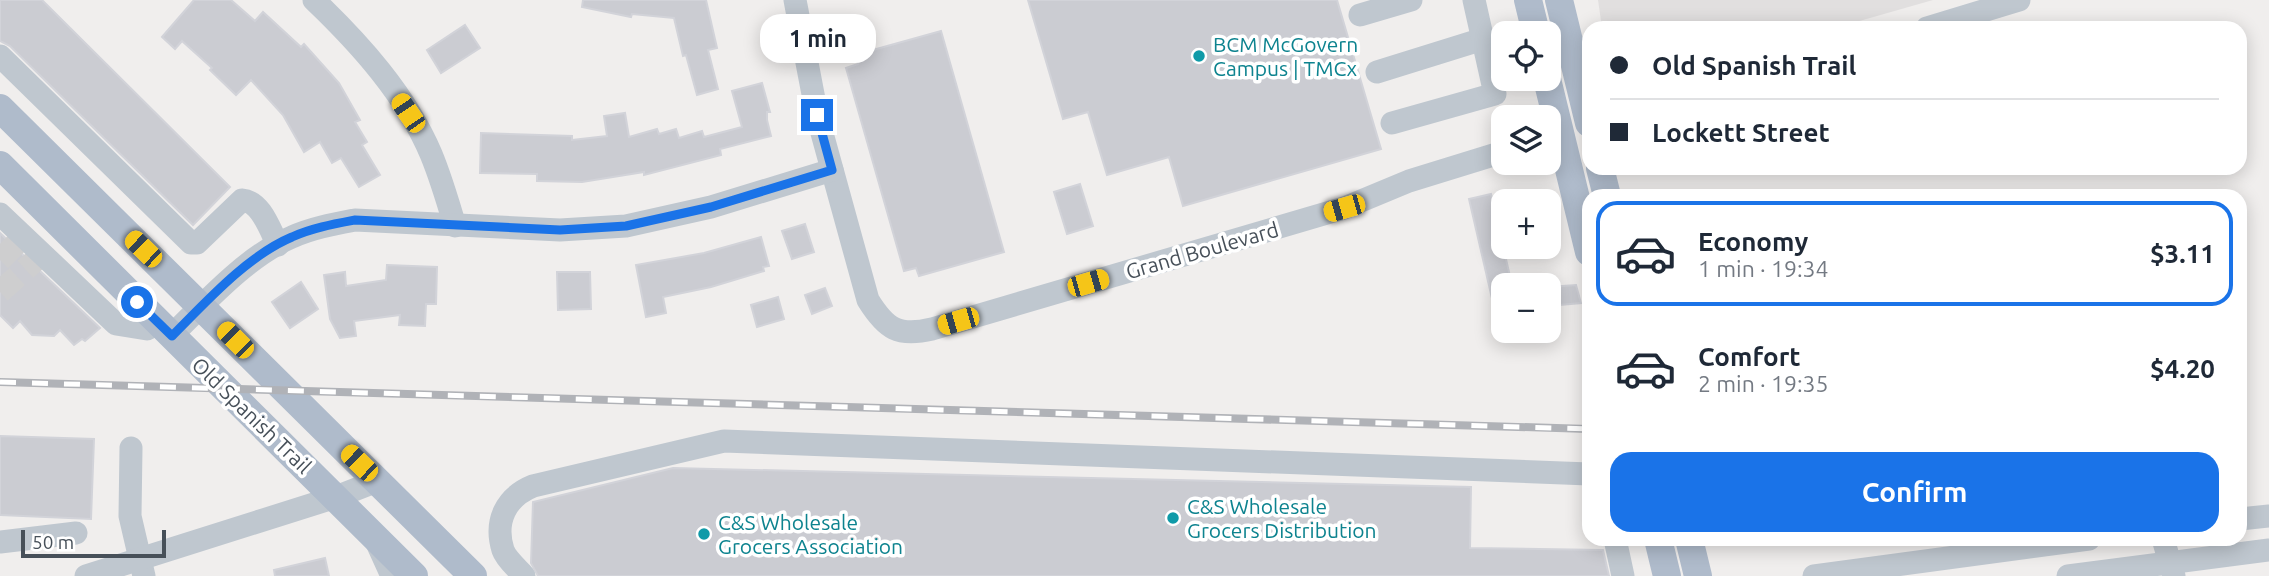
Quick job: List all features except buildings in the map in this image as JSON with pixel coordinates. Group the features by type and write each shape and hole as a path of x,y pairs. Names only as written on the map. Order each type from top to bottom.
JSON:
{"main road":[{"path":"1528,0 1533,21"},
{"path":"1559,0 1582,94"},
{"name":"Old Spanish Trail","path":"0,108 473,576"},
{"path":"1561,158 1582,229"},
{"name":"Old Spanish Trail","path":"0,165 414,576"},
{"path":"1660,546 1667,576"},
{"path":"1691,546 1698,576"}],"street":[{"path":"314,0 351,36 379,70 408,113 430,152 444,188 454,226"},
{"path":"0,214 41,256 116,324 164,329 201,306 259,255 292,237 326,225 355,220 560,230 626,226 711,207 832,170 817,115 795,0"},
{"path":"1360,15 1411,0"},
{"path":"1392,123 1495,94 1474,0"},
{"path":"1950,21 2018,0"},
{"path":"1377,72 1483,39"},
{"path":"0,56 191,243 197,243 242,200 248,200 256,206 278,245"},
{"path":"1561,136 1582,131"},
{"name":"Grand Boulevard","path":"832,170 868,300 880,320 897,331 912,334 1344,208 1409,181 1491,156"},
{"path":"524,576 503,552 501,536 502,515 509,500 518,492 533,485 724,441 1582,474"},
{"path":"131,448 130,516 142,567"},
{"path":"86,576 142,567 377,481"},
{"path":"2247,518 2269,516"},
{"path":"0,542 76,533"},
{"path":"372,534 391,576"},
{"path":"1617,546 1623,576"},
{"path":"1814,576 2037,546"},
{"path":"2165,546 2172,569"},
{"path":"2068,576 2172,569 2269,550"}],"shaded area":[{"path":"1598,0 1933,0 1860,21 1601,21"}],"tunnel":[{"path":"0,260 21,239"},
{"path":"0,292 39,257"}],"railway":[{"path":"0,382 1582,429"}],"place":[{"name":"BCM McGovern Campus | TMCx","path":"1199,56"},
{"name":"C&S Wholesale Grocers Distribution","path":"1173,518"},
{"name":"C&S Wholesale Grocers Association","path":"704,534"}],"route":[{"path":"137,302 172,336 201,306 259,255 292,237 326,225 355,220 560,230 626,226 711,207 832,170 817,115"}]}
